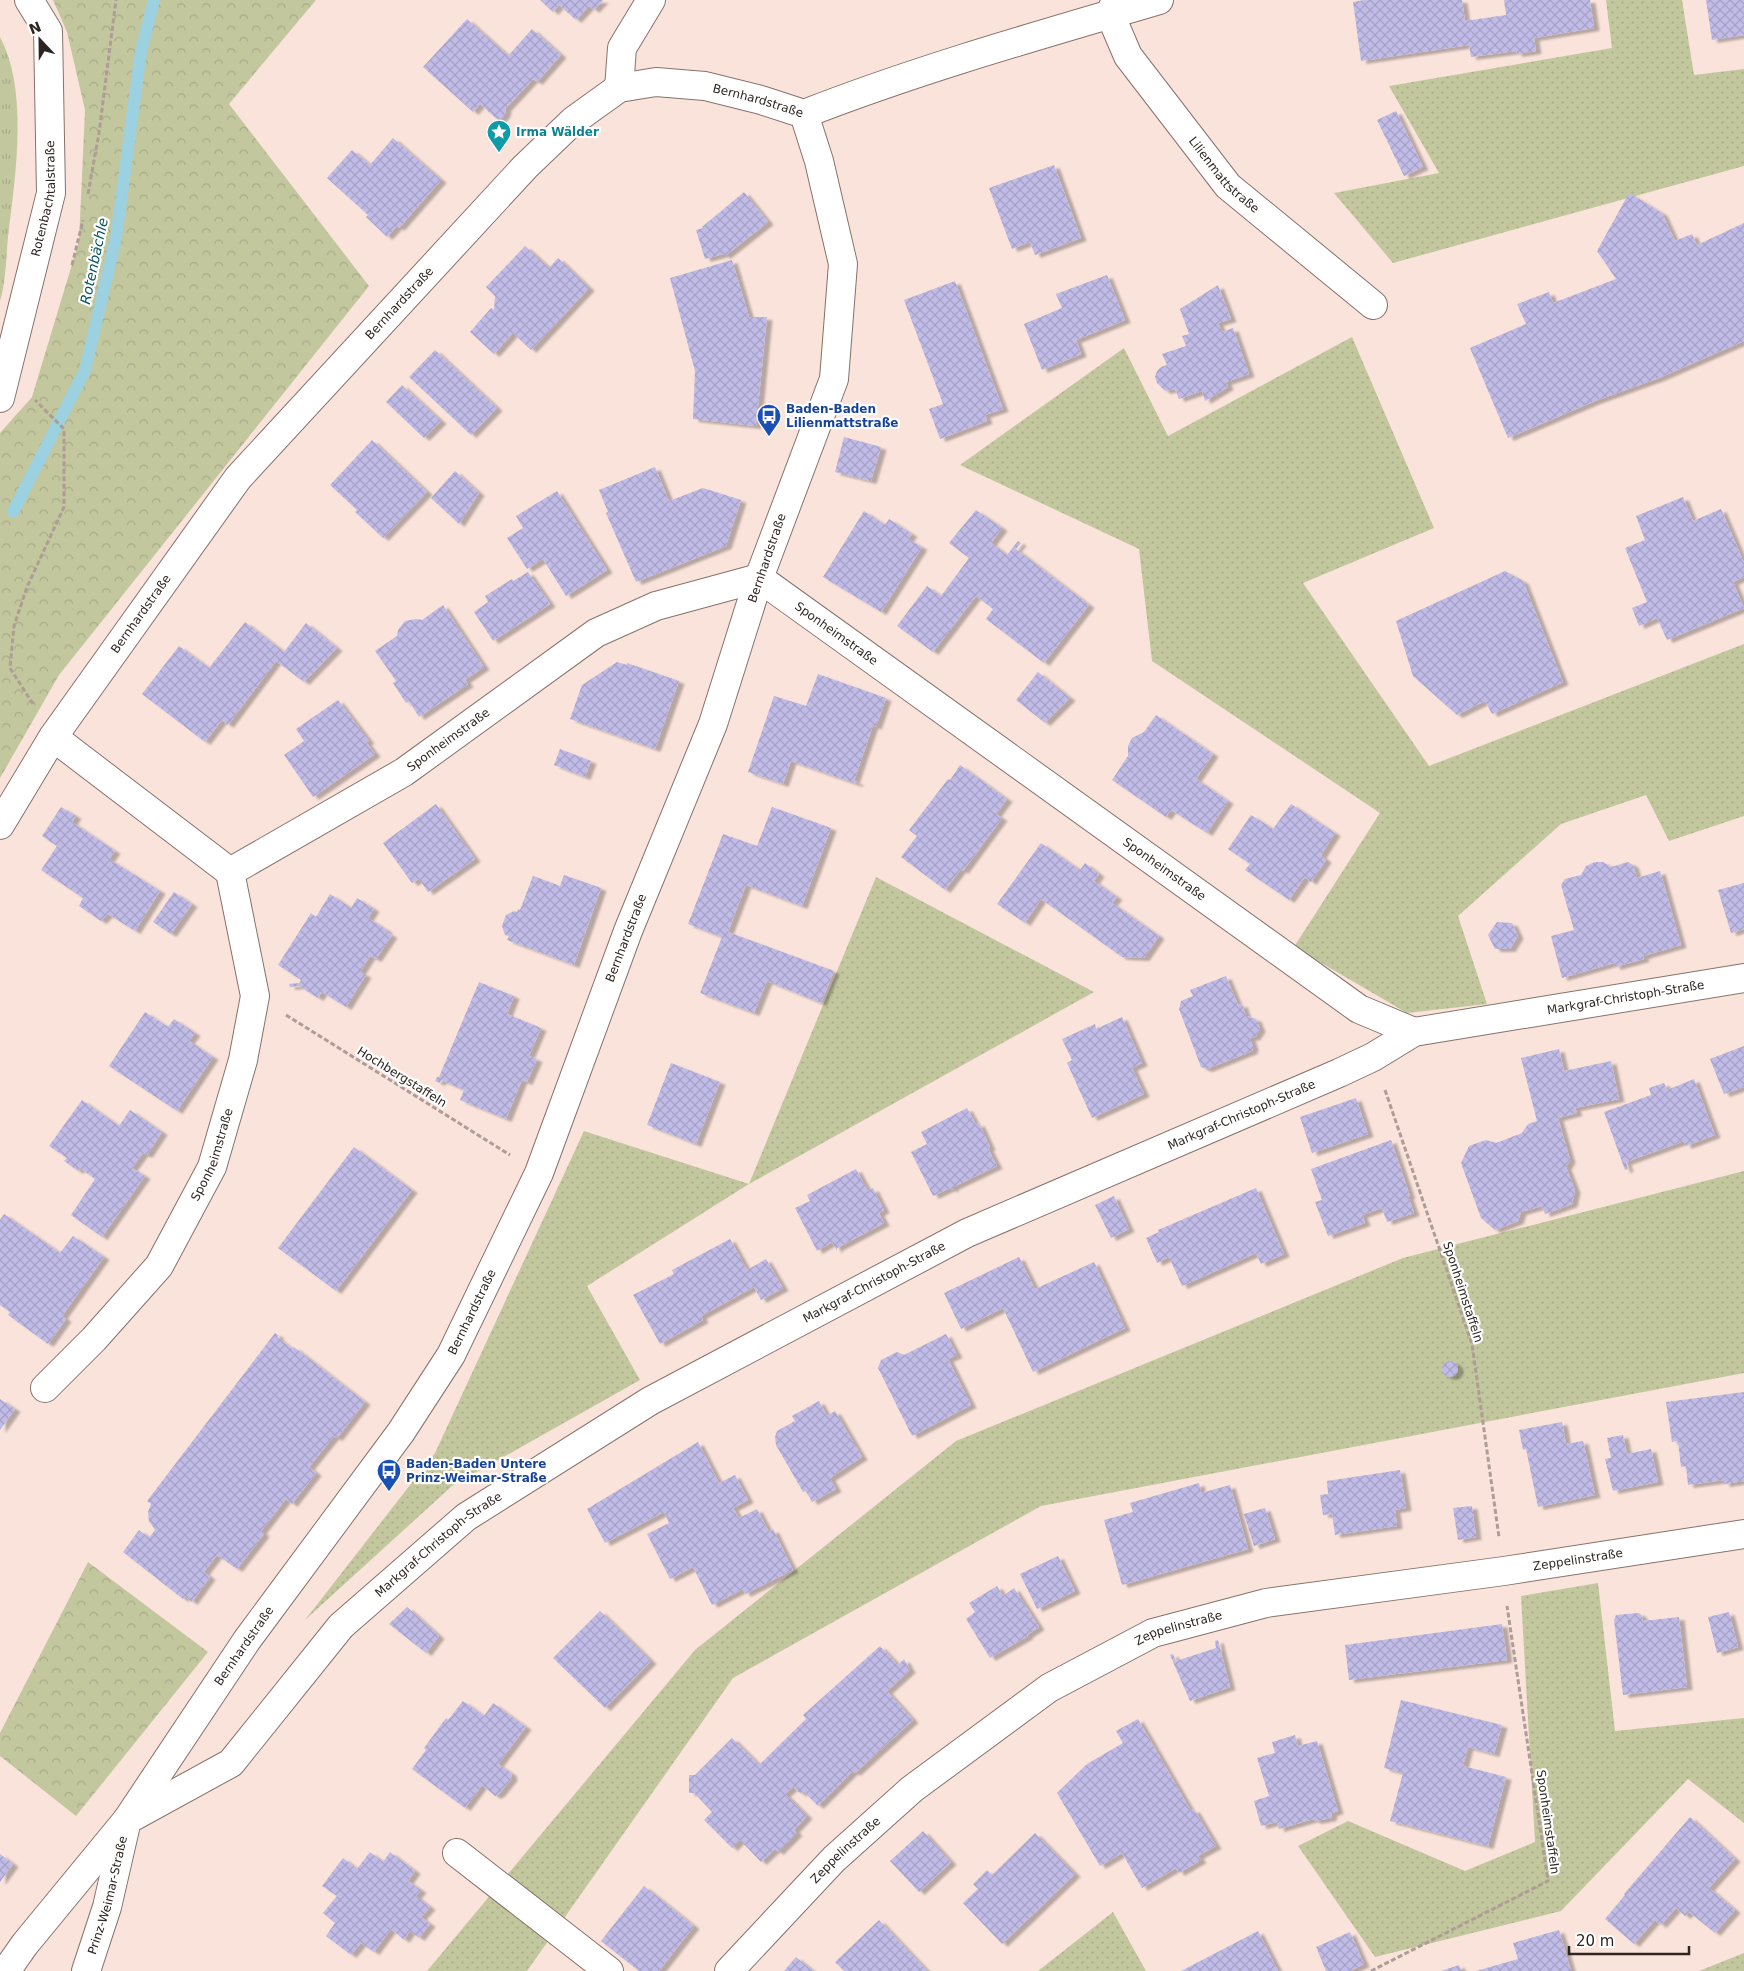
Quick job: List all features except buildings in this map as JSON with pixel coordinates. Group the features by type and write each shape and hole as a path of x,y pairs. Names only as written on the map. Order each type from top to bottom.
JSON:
{"street":[{"name":"Rotenbachtalstraße","path":"0,398 51,193 48,30 29,0"},
{"path":"620,88 622,48 651,0"},
{"path":"804,114 849,97 1087,20 1113,7 1159,0"},
{"name":"Lilienmattstraße","path":"1113,7 1128,56 1228,186 1373,305"},
{"name":"Bernhardstraße","path":"0,825 53,737 238,478 525,166 573,121 620,88 656,82 705,86 761,100 804,114 819,161 843,264 834,380 759,578 713,724 628,931 540,1173 451,1355 381,1462 247,1640 127,1820 25,1944 6,1971"},
{"name":"Sponheimstraße","path":"45,1388 94,1339 159,1266 212,1168 243,1060 255,996 230,872 404,772 596,633 656,606 759,578 1359,1009 1414,1032"},
{"path":"53,737 230,872"},
{"name":"Markgraf-Christoph-Straße","path":"127,1820 231,1763 341,1626 466,1516 650,1401 967,1233 1373,1057 1414,1032 1744,978"},
{"name":"Zeppelinstraße","path":"728,1971 834,1859 912,1789 1049,1688 1153,1633 1266,1603 1504,1571 1744,1534"},
{"name":"Prinz-Weimar-Straße","path":"86,1971 107,1906 127,1820"},
{"path":"457,1853 609,1971"}],"path":[{"path":"32,397 64,429 64,507 24,595 14,626 10,668 53,737"},
{"name":"Hochbergstaffeln","path":"255,996 540,1173"},
{"name":"Sponheimstaffeln","path":"1373,1057 1472,1344 1504,1571"},
{"name":"Sponheimstaffeln","path":"1371,1971 1548,1881 1510,1629"}],"green space":[{"path":"53,0 316,0 229,104 369,286 59,675 0,778 0,433 32,397 79,241 85,110 67,32"},
{"path":"1606,0 1682,0 1694,75 1744,69 1744,166 1393,263 1334,193 1439,173 1389,86 1612,48"},
{"path":"0,37 9,59 14,83 18,135 4,286 0,301"},
{"path":"1352,337 1434,528 1303,583 1429,766 1744,644 1744,816 1669,841 1646,795 1561,824 1458,916 1487,1004 1407,1013 1294,947 1380,813 1152,661 1139,549 960,465 1124,348 1168,436"},
{"path":"876,877 1094,992 749,1184"},
{"path":"584,1131 749,1184 587,1286 640,1380 452,1486 305,1620 435,1453"},
{"path":"1744,1171 1744,1373 1041,1506 733,1678 527,1971 427,1971 695,1650 956,1441 1403,1258"},
{"path":"88,1562 208,1652 76,1816 0,1756 0,1733"},
{"path":"1598,1583 1615,1731 1744,1718 1744,1823 1688,1779 1561,1911 1375,1957 1298,1846 1348,1821 1465,1871 1535,1842 1521,1596"},
{"path":"1113,1912 1146,1971 1038,1971"},
{"path":"1744,1953 1744,1971 1699,1971"}],"waterway":[{"name":"Rotenbächle","path":"13,512 85,370 116,238 141,51 154,0"}],"place":[{"name":"Irma Wälder","path":"499,153"},
{"name":"Baden-Baden Lilienmattstraße","path":"769,437"},
{"name":"Baden-Baden Untere Prinz-Weimar-Straße","path":"389,1492"}]}
